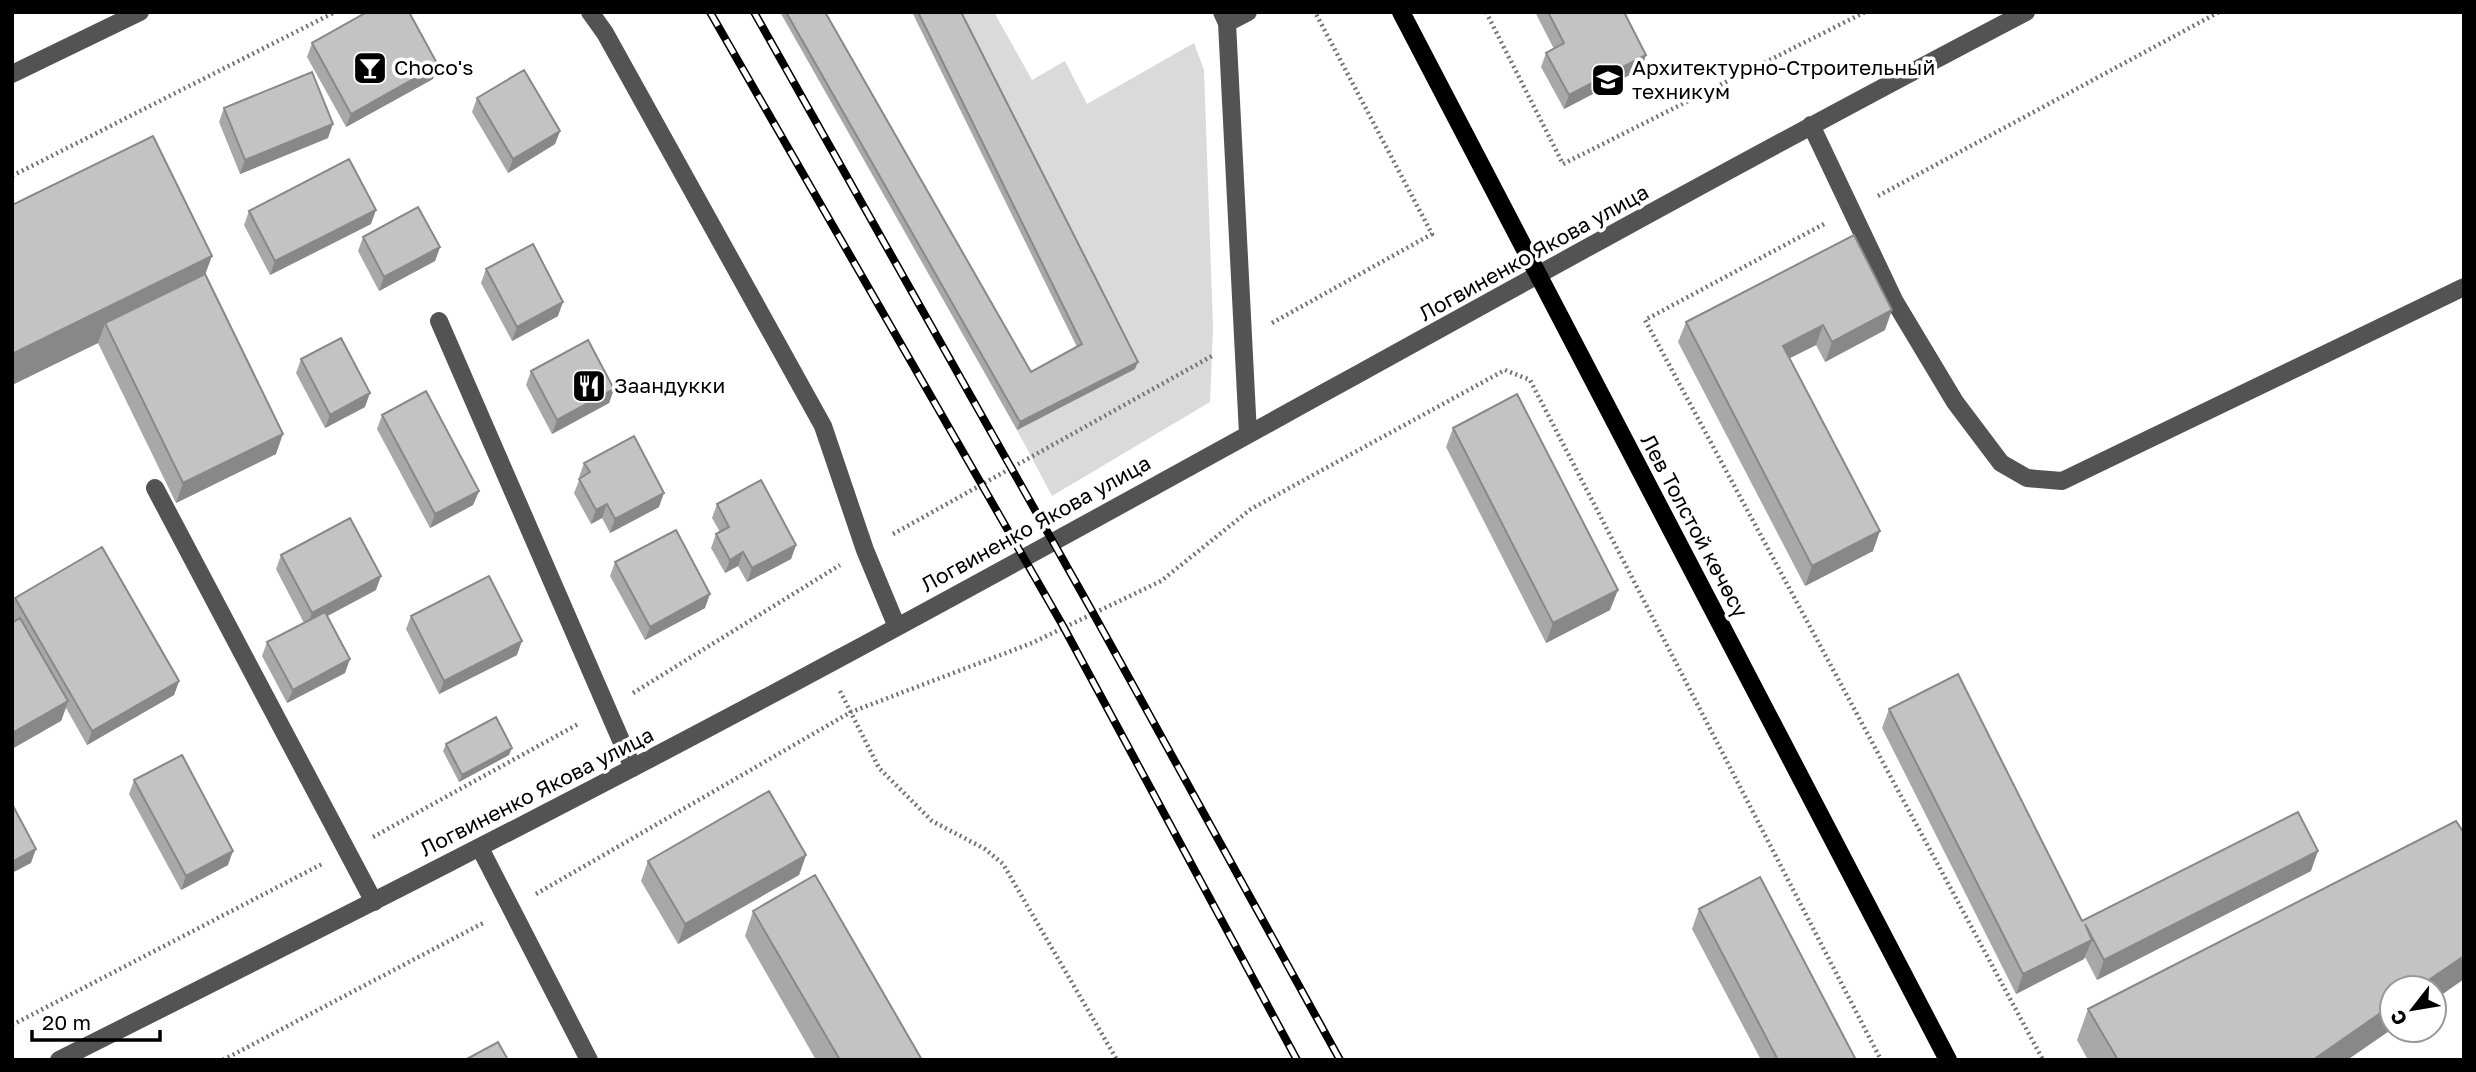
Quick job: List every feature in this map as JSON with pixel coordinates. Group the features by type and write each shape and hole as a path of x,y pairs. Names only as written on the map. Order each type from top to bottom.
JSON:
{"main road":[{"name":"Лев Толстой көчөсү","path":"1401,12 1948,1060"}],"street":[{"path":"12,74 140,12"},
{"path":"590,12 605,33 823,426 865,550 897,627"},
{"path":"1248,12 1224,18 1248,434"},
{"name":"Логвиненко Якова улица","path":"60,1060 480,848 828,665 1811,125 2026,12"},
{"path":"1811,125 1895,302 1955,402 2001,463 2027,478 2062,481 2464,287"},
{"path":"439,321 633,768"},
{"path":"156,488 374,902"},
{"path":"480,848 589,1060"}],"path":[{"path":"12,176 335,12"},
{"path":"12,1025 347,852 606,710 950,500 1012,469 1432,234 1315,12"},
{"path":"1486,12 1563,164 1865,12"},
{"path":"2043,1060 1646,320 2219,12"},
{"path":"223,1060 511,909 851,712 1032,643 1161,581 1251,509 1505,370 1530,380 1881,1060"},
{"path":"828,665 879,768 932,821 985,849 1003,864 1117,1060"}],"shaded area":[{"path":"955,12 994,12 1032,80 1065,61 1087,104 1194,43 1204,70 1213,328 1210,402 1052,496 1017,430 1134,369"}],"building":[{"path":"367,12 409,12 438,65 351,114 312,43"},
{"path":"786,12 825,12 1031,372 1082,344 918,12 961,12 1138,362 1020,422"},
{"path":"1548,12 1624,12 1646,55 1569,95 1546,53 1564,43"},
{"path":"524,70 560,131 513,159 477,98"},
{"path":"312,72 333,124 245,160 224,108"},
{"path":"153,136 212,256 12,354 12,205"},
{"path":"349,159 376,210 275,261 249,211"},
{"path":"418,207 440,247 384,277 363,237"},
{"path":"1854,235 1892,310 1832,342 1823,325 1783,346 1880,531 1812,566 1686,322"},
{"path":"533,244 563,302 517,327 486,269"},
{"path":"205,274 283,434 183,483 105,323"},
{"path":"341,338 370,393 330,415 301,359"},
{"path":"588,340 614,389 557,420 531,371"},
{"path":"426,391 479,491 435,514 382,415"},
{"path":"1517,394 1618,590 1553,623 1453,428"},
{"path":"634,436 664,493 615,519 607,504 596,510 579,479 590,472 584,463"},
{"path":"761,480 796,545 752,568 743,552 730,560 716,534 729,527 717,504"},
{"path":"350,518 381,576 312,613 281,555"},
{"path":"676,530 710,594 650,627 615,562"},
{"path":"102,547 179,681 92,731 15,598"},
{"path":"489,576 522,641 444,681 411,616"},
{"path":"325,612 350,659 293,690 267,642"},
{"path":"20,618 68,701 12,733 12,623"},
{"path":"1958,674 2082,921 2298,812 2318,851 2104,960 2085,924 2092,940 2023,974 1889,709"},
{"path":"496,717 512,748 462,775 446,744"},
{"path":"182,755 233,851 186,876 134,780"},
{"path":"769,791 806,855 685,924 648,861"},
{"path":"12,804 36,849 12,862"},
{"path":"2456,821 2464,833 2464,956 2438,974 2378,974 2378,1015 2313,1060 2118,1060 2088,1009"},
{"path":"815,875 922,1060 840,1060 753,911"},
{"path":"1760,877 1856,1060 1778,1060 1699,909"},
{"path":"498,1042 508,1060 465,1060"}],"railway":[{"path":"710,12 1063,626 1297,1060"},
{"path":"754,12 1092,611 1340,1060"}],"place":[{"name":"Choco's","path":"370,68"},
{"name":"Архитектурно-Строительный техникум","path":"1608,80"},
{"name":"Заандукки","path":"589,386"}]}
